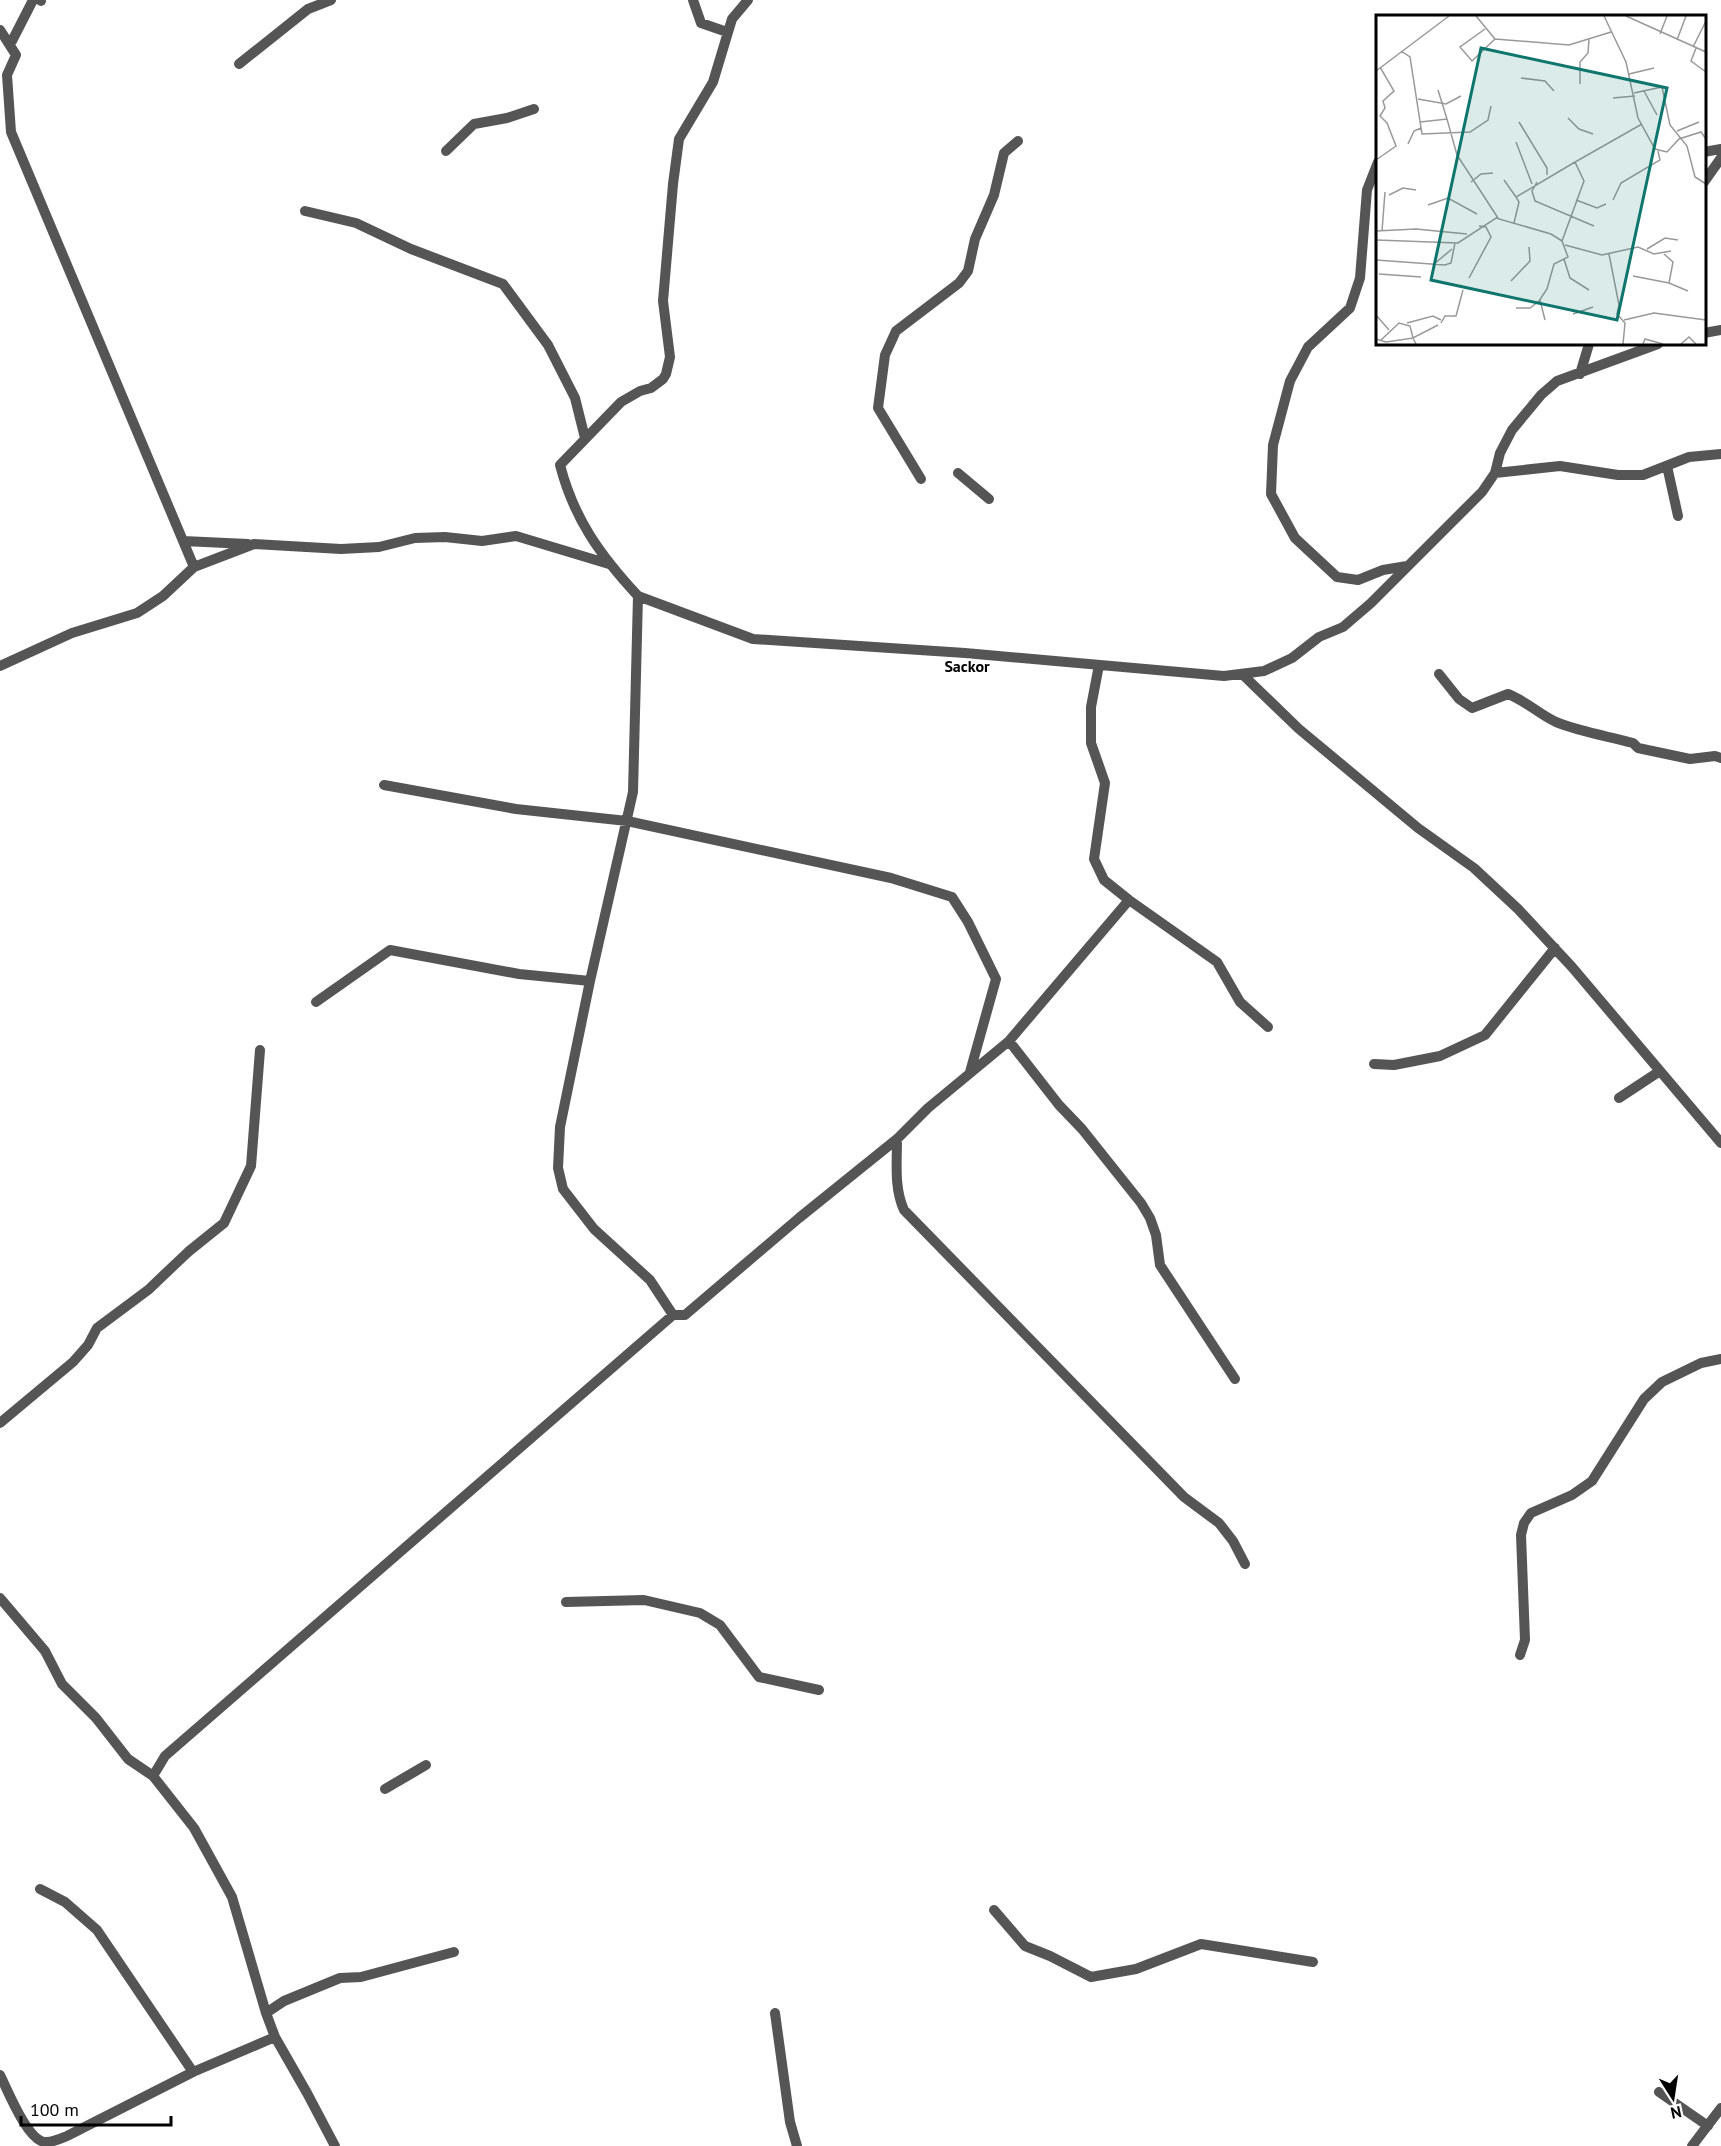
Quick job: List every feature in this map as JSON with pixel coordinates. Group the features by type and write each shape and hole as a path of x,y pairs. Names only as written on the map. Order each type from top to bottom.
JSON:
{"street":[{"path":"239,64 308,9 331,0"},
{"path":"693,0 701,23 727,32"},
{"path":"748,0 732,19 720,66 713,82 679,139 663,301 670,364 663,380 621,402 560,465 566,489 577,515 609,564 638,596 753,639 965,653 1224,676 1264,671 1292,658 1318,638 1343,627 1371,603 1482,492 1495,473 1500,453 1512,430 1557,381 1580,374 1649,345"},
{"path":"12,41 38,1"},
{"path":"0,30 16,55 7,75 11,132 194,567"},
{"path":"446,151 474,124 534,109"},
{"path":"921,478 878,408 885,355 896,331 959,283 968,272 975,239 994,195 1004,153 1018,141"},
{"path":"1706,152 1721,148"},
{"path":"1706,179 1721,158"},
{"path":"1376,165 1367,190 1360,278 1354,298 1350,308 1308,347 1290,381 1273,445 1271,494 1295,538 1336,577 1358,580 1383,570 1408,566"},
{"path":"305,211 356,223 411,249 503,284 548,345 575,398 585,438"},
{"path":"1706,333 1721,330"},
{"path":"1589,345 1598,365"},
{"path":"1580,374 1589,345"},
{"path":"1495,473 1560,466 1618,475 1643,475 1689,457 1721,454"},
{"path":"1667,466 1678,516"},
{"path":"958,473 989,499"},
{"path":"183,541 341,549 380,547 415,538 445,537 482,541 516,536 609,564"},
{"path":"0,666 72,633 137,613 163,596 194,567 254,544"},
{"path":"638,596 633,792 590,981 560,1128 558,1168 563,1189 594,1229 650,1280 673,1315"},
{"path":"1099,665 1091,707 1091,743 1105,783 1094,859 1104,880 1217,962 1240,1002 1268,1027"},
{"path":"1242,674 1299,729 1418,828 1474,868 1518,909 1721,1143"},
{"path":"1439,674 1459,699 1472,708 1508,694 1554,721 1581,731 1633,743 1638,748 1690,759 1715,756 1721,758"},
{"path":"384,785 516,809 627,822 891,878 952,897 968,922 996,979 970,1073"},
{"path":"153,1776 165,1756 673,1315 685,1315 799,1218 897,1139 928,1108 1009,1041 1130,900"},
{"path":"1374,1064 1394,1065 1440,1056 1485,1035 1554,948"},
{"path":"316,1002 390,950 519,974 590,981"},
{"path":"1009,1041 1141,1203 1156,1235 1160,1265 1235,1379"},
{"path":"0,1424 73,1362 88,1346 97,1328 148,1290 188,1252 224,1223 251,1166 260,1050"},
{"path":"1619,1098 1660,1071"},
{"path":"897,1139 897,1187 904,1210 1184,1497 1219,1523 1233,1541 1245,1564"},
{"path":"1520,1655 1525,1640 1521,1535 1524,1523 1531,1513 1572,1495 1592,1481 1644,1399 1662,1382 1701,1363 1721,1359"},
{"path":"439,1517 444,1528"},
{"path":"0,1598 45,1651 62,1684 96,1718 128,1759 153,1776 194,1828 232,1897 275,2037 335,2146"},
{"path":"566,1602 644,1600 700,1613 720,1625 759,1677 819,1690"},
{"path":"385,1789 426,1765"},
{"path":"40,1889 65,1902 97,1930 193,2072"},
{"path":"994,1910 1025,1946 1091,1977 1136,1969 1201,1944 1313,1962"},
{"path":"266,2013 284,2001 340,1978 361,1977 454,1952"},
{"path":"776,2013 790,2122 797,2146"},
{"path":"0,2075 32,2133 40,2141 48,2143 67,2136 193,2072 275,2037"},
{"path":"1659,2092 1708,2126"},
{"path":"1692,2146 1721,2108"}],"district":[{"name":"Sackor","path":"967,666"}]}
